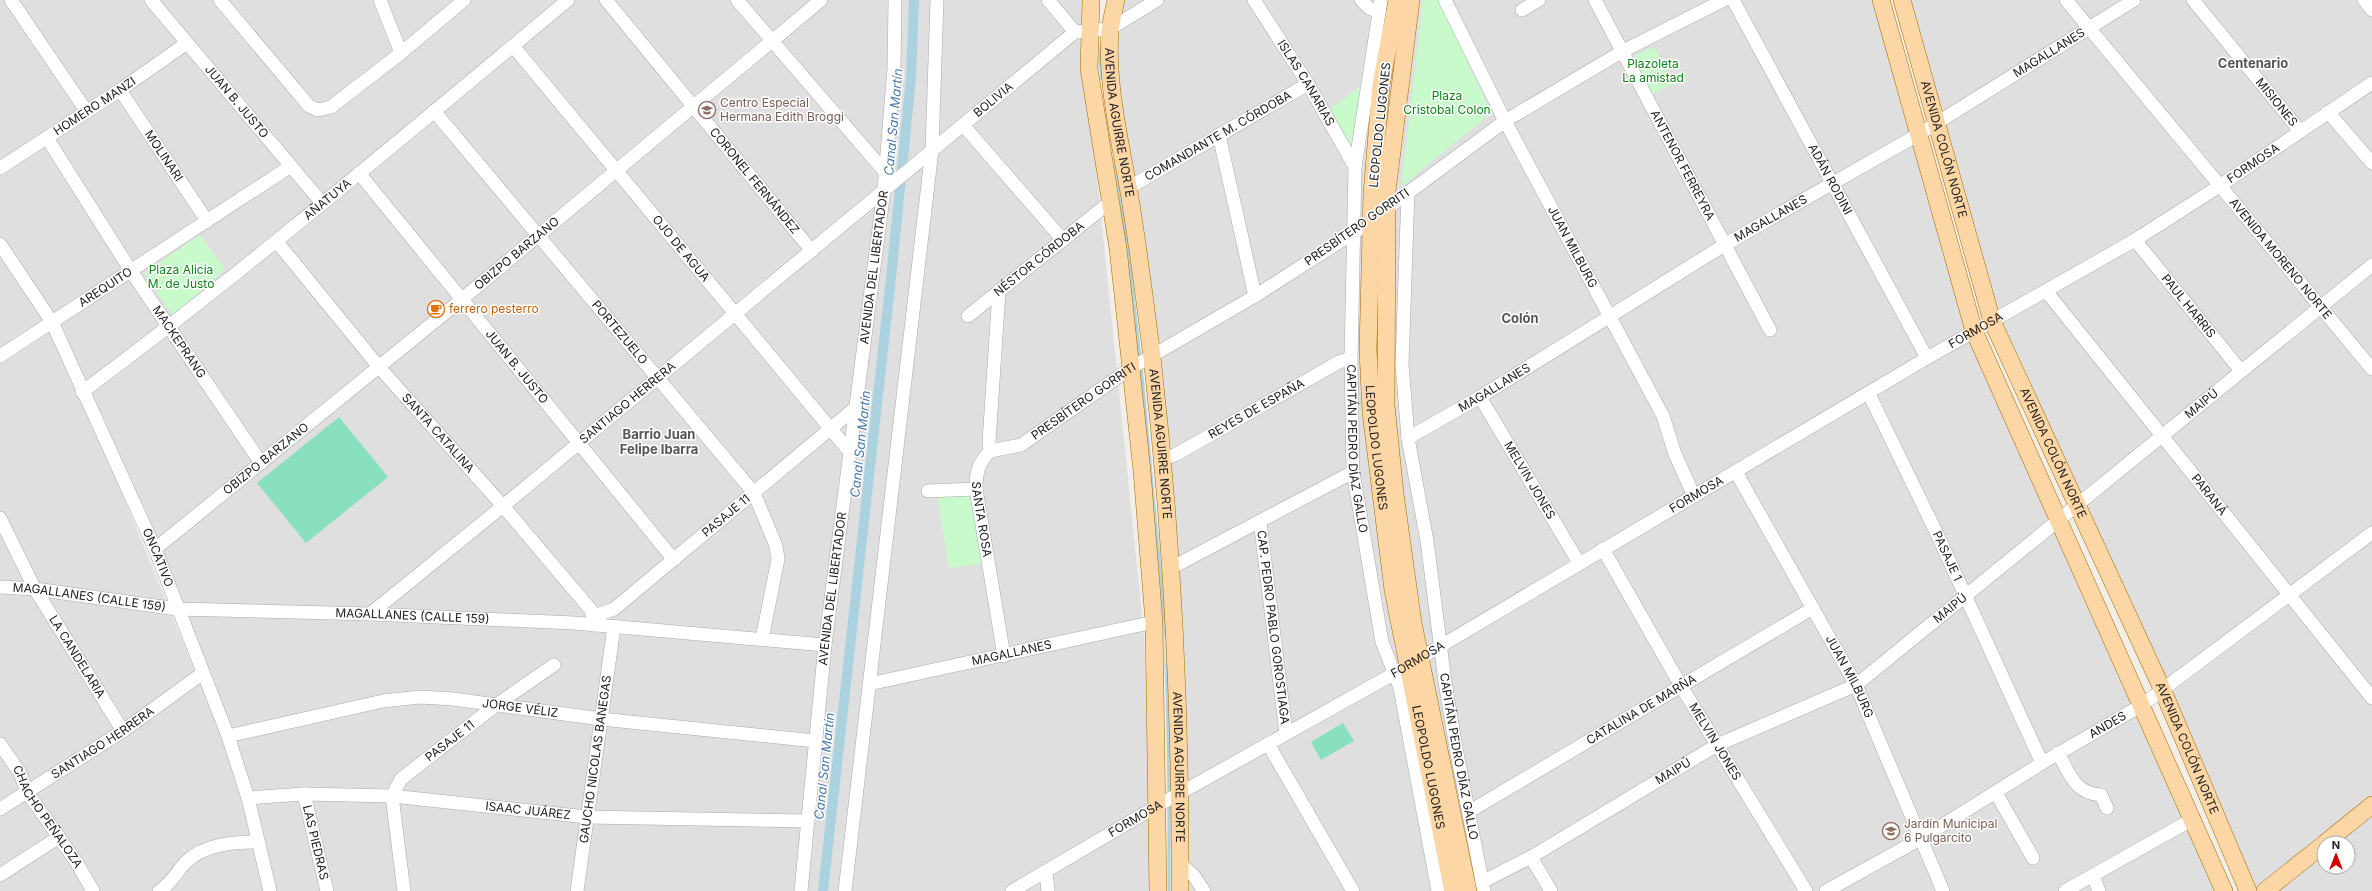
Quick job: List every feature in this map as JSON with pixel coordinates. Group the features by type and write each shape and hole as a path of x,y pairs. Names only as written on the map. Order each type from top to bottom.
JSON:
{"main road":[{"name":"AVENIDA AGUIRRE NORTE","path":"1090,0 1082,31 1110,202 1162,459 1175,632 1169,800 1158,891"},
{"name":"AVENIDA AGUIRRE NORTE","path":"1116,0 1110,29 1109,51 1114,101 1128,188 1142,362 1142,471 1169,800 1180,863 1180,891"},
{"name":"LEOPOLDO LUGONES","path":"1397,0 1382,85 1372,220 1368,350 1371,412 1393,590 1452,891"},
{"name":"LEOPOLDO LUGONES","path":"1411,0 1387,192 1384,354 1386,405 1395,494 1407,665 1468,891"},
{"name":"AVENIDA COLÓN NORTE","path":"1881,0 1974,331 2224,891"},
{"name":"AVENIDA COLÓN NORTE","path":"1902,0 1992,321 2163,691 2248,891"},
{"path":"2334,835 2372,805"},
{"path":"2265,891 2316,850"}],"street":[{"path":"11,0 86,112"},
{"name":"JUAN B. JUSTO","path":"151,0 322,203"},
{"path":"220,0 309,106 318,110 332,107 401,53 464,0"},
{"path":"380,0 401,53"},
{"name":"AÑATUYA","path":"82,392 170,327 277,242 322,203 568,0"},
{"name":"CORONEL FERNÁNDEZ","path":"606,0 812,251"},
{"path":"737,0 885,172"},
{"name":"OBIZPO BARZANO","path":"155,549 461,300 821,0"},
{"name":"AVENIDA DEL LIBERTADOR","path":"801,891 825,645 854,409 884,190 894,68 895,0"},
{"path":"845,891 932,150 937,0"},
{"path":"1048,0 1082,31 1110,29 1157,0"},
{"name":"ISLAS CANARIAS","path":"1254,0 1308,84 1355,168"},
{"path":"1361,0 1369,8 1380,6"},
{"name":"JUAN MILBURG","path":"1445,0 1505,121 1663,416 1675,454 1694,496"},
{"path":"1522,10 1539,0"},
{"name":"ANTENOR FERREYRA","path":"1595,0 1726,244 1770,330"},
{"name":"PRESBÍTERO GORRITI","path":"990,451 1021,445 1142,362 1255,296 1354,233 1505,121 1623,51 1724,0"},
{"name":"ADÁN RODINI","path":"1733,0 1831,184 1927,358"},
{"name":"AVENIDA MORENO NORTE","path":"2066,0 2322,306 2372,369"},
{"name":"MAGALLANES","path":"1408,438 1480,396 1726,244 1919,134 2134,0"},
{"name":"MISIONES","path":"2193,0 2300,131"},
{"path":"2364,0 2372,10"},
{"name":"CAPITÁN PEDRO DÍAZ GALLO","path":"1380,6 1355,168 1351,358 1353,472 1382,642 1407,665 1400,688 1438,891"},
{"name":"BOLIVIA","path":"884,190 962,125 1082,31"},
{"name":"HOMERO MANZI","path":"0,168 120,90 187,43"},
{"name":"OJO DE AGUA","path":"513,46 849,451"},
{"name":"FORMOSA","path":"1012,891 1046,873 1169,800 1407,665 1869,394 1927,358 2135,240 2221,185 2372,83"},
{"name":"COMANDANTE M. CÓRDOBA","path":"1128,188 1308,84"},
{"name":"MOLINARI","path":"120,90 207,222"},
{"name":"PORTEZUELO","path":"434,111 754,493 776,546 778,559 762,639"},
{"path":"2328,112 2372,163"},
{"path":"962,125 1063,240"},
{"path":"1219,135 1255,296"},
{"name":"MACKEPRANG","path":"47,138 131,271 261,463"},
{"name":"AREQUITO","path":"0,356 291,166"},
{"name":"JUAN B. JUSTO","path":"359,174 674,560"},
{"name":"SANTIAGO HERRERA","path":"370,614 580,443 884,190"},
{"name":"CAPITÁN PEDRO DÍAZ GALLO","path":"1408,192 1402,364 1408,438 1427,541 1456,748 1470,811 1483,886"},
{"name":"NÉSTOR CÓRDOBA","path":"968,316 1110,202"},
{"name":"PAUL HARRIS","path":"2135,240 2242,371"},
{"name":"SANTA CATALINA","path":"277,242 379,366 503,506 595,621"},
{"name":"ONCATIVO","path":"0,244 52,322 82,392 155,549 177,609 228,736 248,798 270,891"},
{"name":"MAIPÚ","path":"1483,886 1717,745 1856,685 2060,521 2162,435 2372,265"},
{"path":"990,451 988,442 999,291"},
{"name":"PARANÁ","path":"2046,291 2291,594 2372,698"},
{"name":"REYES DE ESPAÑA","path":"1162,459 1175,455 1339,362 1351,358"},
{"name":"PASAJE 1","path":"1869,394 1966,597 2042,763"},
{"name":"MELVIN JONES","path":"1480,396 1579,563"},
{"name":"PASAJE 11","path":"595,621 614,609 674,560 854,409"},
{"name":"SANTA ROSA","path":"990,451 980,461 976,471 976,489 1004,656"},
{"path":"1170,568 1353,472"},
{"name":"JUAN MILBURG","path":"1736,472 1856,685 1922,838 1943,891"},
{"path":"928,491 976,489"},
{"name":"LA CANDELARIA","path":"0,518 35,589 123,731"},
{"name":"CAP. PEDRO PABLO GOROSTIAGA","path":"1260,521 1286,733"},
{"name":"ANDES","path":"1826,891 1922,838 2058,753 2142,705 2163,691 2372,533"},
{"name":"MELVIN JONES","path":"1603,549 1681,686 1806,891"},
{"name":"MAGALLANES (CALLE 159)","path":"0,587 35,589 177,609 595,621 614,627 825,645"},
{"name":"CATALINA DE MARÑA","path":"1470,811 1813,608"},
{"name":"MAGALLANES","path":"869,684 1004,656 1154,622"},
{"name":"GAUCHO NICOLAS BANEGAS","path":"577,891 614,627"},
{"name":"PASAJE 11","path":"392,796 401,779 496,705 554,665"},
{"name":"SANTIAGO HERRERA","path":"0,809 123,731 203,673"},
{"name":"JORGE VÉLIZ","path":"228,736 383,701 420,697 453,699 602,719 815,741"},
{"name":"CHACHO PEÑALOZA","path":"0,744 20,773 27,792 59,837 93,891"},
{"path":"1268,744 1353,891"},
{"path":"2058,753 2076,786 2082,791 2101,795 2107,808"},
{"path":"1996,793 2033,858"},
{"name":"ISAAC JUÁREZ","path":"248,798 304,794 392,796 587,817 808,822"},
{"name":"LAS PIEDRAS","path":"304,794 327,891"},
{"path":"392,796 404,891"},
{"path":"2065,891 2191,820"},
{"path":"0,875 59,837"},
{"path":"159,891 166,887 185,863 199,853 234,842 258,842"},
{"path":"1531,857 1551,891"},
{"path":"1180,863 1194,876 1204,891"},
{"path":"1046,873 1048,891"},
{"path":"2093,875 2099,891"},
{"path":"270,891 276,891"}],"shaded area":[{"path":"0,0 1089,0 1086,69 1144,635 1154,891 272,891 237,749 52,322 0,242"},
{"path":"1111,0 1878,0 1975,331 2187,819 2062,891 1173,891 1152,356 1109,51"},
{"path":"1907,0 2372,0 2372,891 2254,891 1995,314"},
{"path":"0,244 51,322 0,355"},
{"path":"52,323 247,798 269,891 0,891 0,358"},
{"path":"2190,823 2219,891 2066,891"}],"green space":[{"name":"Plaza Cristobal Colon","path":"1423,0 1439,0 1491,113 1401,187"},
{"name":"Plazoleta La amistad","path":"1654,47 1674,83 1652,94 1632,57"},
{"path":"1363,84 1352,155 1326,112"},
{"name":"Plaza Alicia M. de Justo","path":"200,235 225,269 173,316 144,273"},
{"path":"339,417 388,477 306,543 257,483"},
{"path":"972,493 983,564 949,568 937,494"},
{"path":"1343,723 1354,741 1321,760 1311,742"}],"waterway":[{"name":"Canal San Martín","path":"823,891 891,278 911,78 914,0"},
{"path":"1101,47 1100,60 1102,79"},
{"path":"1115,160 1128,250 1140,359"},
{"path":"1141,366 1166,636"},
{"path":"1167,665 1169,795"},
{"path":"1169,803 1169,891"}],"place":[{"name":"Centro Especial Hermana Edith Broggi","path":"707,110"},
{"name":"ferrero pesterro","path":"436,309"},
{"name":"Jardín Municipal 6 Pulgarcito","path":"1891,831"}],"district":[{"name":"Centenario","path":"2253,63"},
{"name":"Colón","path":"1520,318"},
{"name":"Barrio Juan Felipe Ibarra","path":"659,442"}]}
